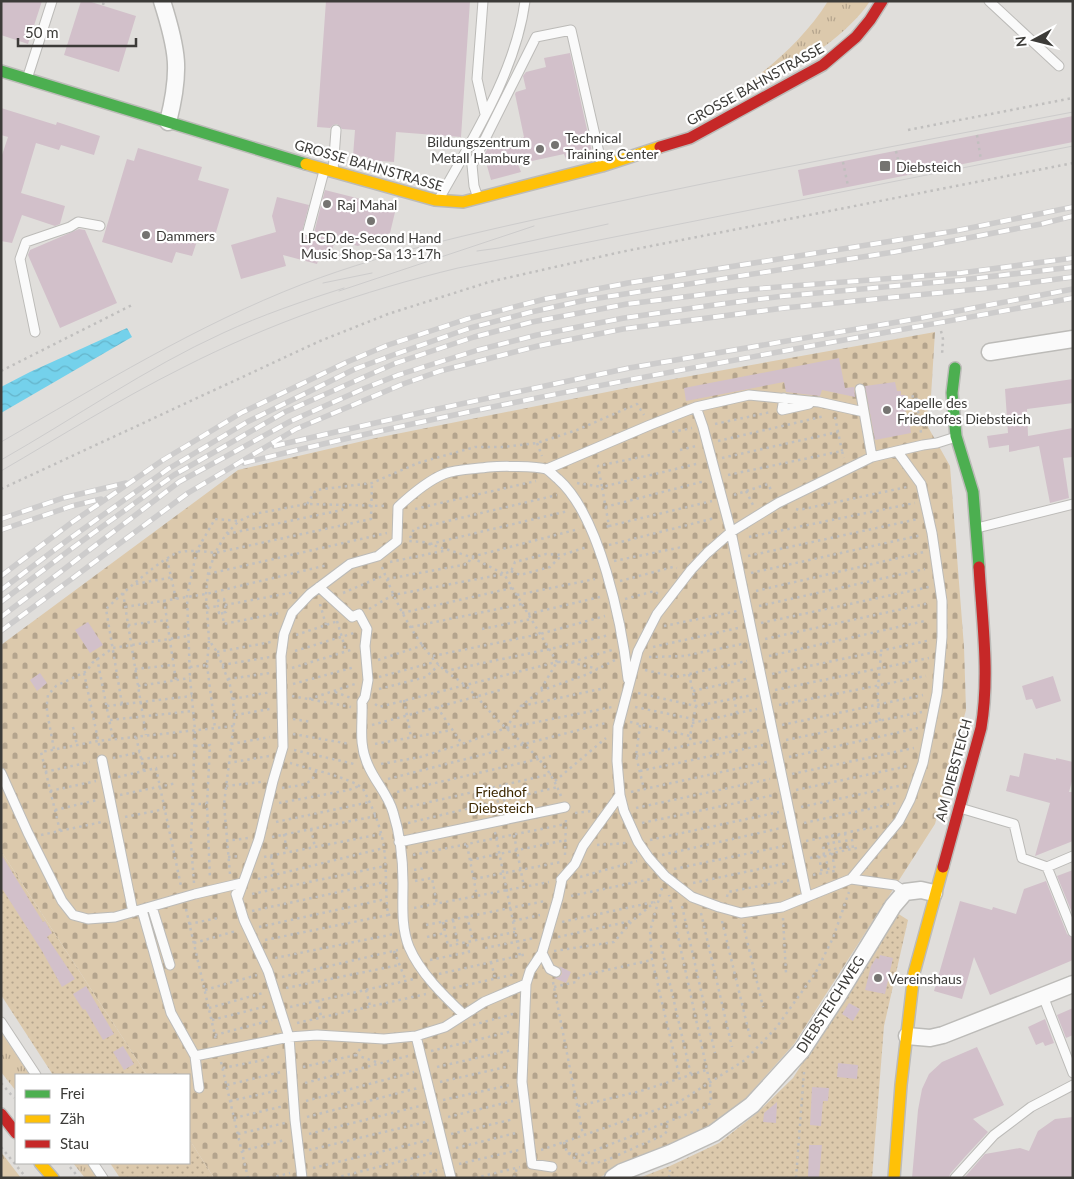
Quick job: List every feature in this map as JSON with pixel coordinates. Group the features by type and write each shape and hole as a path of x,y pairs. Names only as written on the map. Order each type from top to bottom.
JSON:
{"street":[{"path":"162,1 172,32 177,64 175,93 168,122"},
{"name":"GROSSE BAHNSTRASSE","path":"1,71 438,201 463,202 478,200 602,166 690,138 823,65 839,54 865,28 882,1"},
{"path":"990,352 1073,339"},
{"name":"AM DIEBSTEICH","path":"894,1178 901,1085 914,973 934,893 960,808 981,728 986,697 977,528 973,492 956,436 952,393 955,368"},
{"path":"905,892 921,890 934,893"},
{"name":"DIEBSTEICHWEG","path":"613,1178 622,1172 671,1153 714,1133 752,1105 802,1050 893,906 905,892"},
{"path":"906,1036 930,1038 943,1035 1073,984"},
{"path":"1,1114 15,1132"},
{"path":"41,1164 53,1178"}],"lane":[{"path":"27,79 52,1"},
{"path":"483,1 477,79 485,114"},
{"path":"438,201 485,114 510,62 518,40 526,1"},
{"path":"989,1 1059,66"},
{"path":"478,200 474,186 472,165 536,37 571,30 602,166"},
{"path":"308,231 329,170 336,130"},
{"path":"35,332 20,258 26,242 70,227 78,222 100,226"},
{"path":"860,389 872,457"},
{"path":"238,897 253,859 281,754 281,656 283,640 292,613 319,587 350,564 380,560 398,540 398,510 419,488 445,473 501,466 546,469 696,407 749,395 819,402 864,412"},
{"path":"784,398 782,410 819,402"},
{"path":"696,407 732,536 807,897"},
{"path":"897,451 921,484 938,566 942,601 942,638 937,693 923,763 910,800 899,821 851,879 782,907 741,913 719,908 692,897 665,876 649,858 638,842 624,811 620,795 617,761 619,724 636,658 648,630 690,570 732,536 778,503 872,457 897,451 923,445 937,443 956,436"},
{"path":"546,469 563,483 570,492 591,528 598,546 616,612 624,650 628,688"},
{"path":"977,528 1073,504"},
{"path":"319,587 355,616 367,629 365,646 368,680 362,705 360,742 368,766 386,794 393,810 401,858 403,884 402,911 409,948 439,991 464,1015"},
{"path":"102,760 114,819 138,911 171,1013 195,1056 199,1088"},
{"path":"1,773 30,838 62,900 74,915 88,919 115,917 210,890 242,883"},
{"path":"552,1167 532,1164 525,1117 522,1063 526,984 530,971 542,952 558,898 561,880 575,864 583,846 620,795"},
{"path":"399,842 565,807"},
{"path":"960,808 1014,824 1022,858 1047,867 1073,856"},
{"path":"1047,867 1073,932"},
{"path":"851,879 895,885 905,892"},
{"path":"231,885 238,897 248,929 270,975 289,1037 298,1153 302,1174"},
{"path":"152,907 170,965"},
{"path":"542,952 553,971"},
{"path":"195,1056 289,1037 317,1036 384,1039 416,1036 445,1027 484,1002 526,984"},
{"path":"1044,996 1073,1073"},
{"path":"1,1022 35,1074"},
{"path":"416,1036 451,1178"},
{"path":"955,1178 994,1135 1031,1107 1073,1086"},
{"path":"94,1164 103,1178"}],"path":[{"path":"103,6 104,1"},
{"path":"908,130 1073,98"},
{"path":"977,135 978,149 982,160"},
{"path":"896,151 901,163 902,176"},
{"path":"843,162 848,186"},
{"path":"1,489 320,341 388,314 489,282 621,252 1073,163"},
{"path":"1,371 132,305"},
{"path":"941,332 943,339 942,357"},
{"path":"905,397 916,396 923,445"},
{"path":"307,504 316,490 372,483 418,463 475,447 504,447 537,443 577,430 637,404 650,425"},
{"path":"672,432 782,410"},
{"path":"834,414 847,469"},
{"path":"680,450 825,416"},
{"path":"563,483 582,483 602,487 838,432"},
{"path":"605,507 716,478 842,451"},
{"path":"609,526 598,466 650,455"},
{"path":"196,894 192,844 195,730 190,678 187,596 197,550 216,519 239,520 254,514 307,504 345,504 398,510 554,476"},
{"path":"122,704 106,609 123,593 167,558 178,552 197,550 215,553 371,519 372,483"},
{"path":"387,580 468,564 471,558 722,498 768,484 778,503 799,510 921,484"},
{"path":"409,541 414,528 570,492"},
{"path":"732,536 925,500"},
{"path":"226,534 342,510 345,504"},
{"path":"429,544 579,508"},
{"path":"283,640 355,616 393,595 504,574 510,571 515,562 546,554 562,555 726,515"},
{"path":"736,559 929,517"},
{"path":"215,728 207,665 209,640 206,594 208,574 215,553 226,534 239,520"},
{"path":"208,574 398,530"},
{"path":"740,576 932,533"},
{"path":"398,540 429,544 448,550 471,558 504,574 557,662"},
{"path":"603,564 682,546"},
{"path":"448,550 380,560 402,613 435,662 477,696 506,728 526,744 539,758 555,781 565,807 566,840 561,880"},
{"path":"744,593 935,550"},
{"path":"510,571 520,575 550,567 562,555"},
{"path":"167,558 173,577 176,599"},
{"path":"125,607 206,594 326,565 350,564"},
{"path":"648,630 938,566"},
{"path":"517,595 673,567 690,570"},
{"path":"135,584 173,577"},
{"path":"654,648 940,584"},
{"path":"225,605 319,587"},
{"path":"402,613 512,588"},
{"path":"528,614 655,591 667,601"},
{"path":"123,593 146,735"},
{"path":"224,599 226,612 222,612 219,613 217,600 224,599"},
{"path":"164,600 176,681"},
{"path":"636,658 684,656 942,601"},
{"path":"320,603 326,625"},
{"path":"411,627 522,604"},
{"path":"206,608 218,606"},
{"path":"222,612 224,624 296,610"},
{"path":"432,656 540,634 616,612"},
{"path":"482,629 531,619"},
{"path":"128,625 167,620"},
{"path":"337,621 347,651"},
{"path":"634,668 676,677 925,621"},
{"path":"281,656 367,629"},
{"path":"445,671 620,632"},
{"path":"54,749 47,712 48,695 56,686 84,673 97,658 113,648 188,636"},
{"path":"693,691 942,638"},
{"path":"209,640 217,652 228,680 235,715 224,804 231,885"},
{"path":"217,652 268,642"},
{"path":"233,699 281,691 424,645"},
{"path":"228,680 281,671 365,646"},
{"path":"378,707 557,662 570,662 624,650"},
{"path":"506,728 521,706 540,691 600,669 624,650"},
{"path":"880,721 877,705 877,685 881,650"},
{"path":"628,688 696,706 941,656"},
{"path":"97,658 113,739"},
{"path":"222,665 266,658"},
{"path":"309,699 368,680 435,662"},
{"path":"540,691 557,662"},
{"path":"570,662 600,669"},
{"path":"135,669 173,665"},
{"path":"190,667 207,665"},
{"path":"366,693 426,676 439,665"},
{"path":"84,673 102,760"},
{"path":"689,674 696,706 690,736 691,744"},
{"path":"228,763 281,754 368,766 420,757 506,728 624,704 693,721 939,674"},
{"path":"138,686 190,678"},
{"path":"521,706 605,688"},
{"path":"361,728 504,689"},
{"path":"281,691 309,699 362,705"},
{"path":"334,692 362,705"},
{"path":"636,756 937,693"},
{"path":"107,706 192,696"},
{"path":"734,698 737,714"},
{"path":"404,700 411,737"},
{"path":"235,715 281,707"},
{"path":"436,707 462,744"},
{"path":"110,720 193,711"},
{"path":"282,718 312,722"},
{"path":"378,781 526,744 619,724 640,724 690,736"},
{"path":"555,781 619,724"},
{"path":"640,724 636,756 644,789"},
{"path":"60,831 41,752 98,741 234,726"},
{"path":"73,727 77,745"},
{"path":"231,744 282,735"},
{"path":"136,737 144,771"},
{"path":"195,746 210,745 207,804 210,890"},
{"path":"142,759 179,754"},
{"path":"281,754 316,771 359,785 376,816 384,848 388,915"},
{"path":"386,794 551,756"},
{"path":"156,768 248,1178"},
{"path":"226,786 309,783 314,778 316,771"},
{"path":"393,810 551,774"},
{"path":"268,805 349,790 359,785"},
{"path":"396,826 558,787"},
{"path":"262,825 370,802"},
{"path":"192,804 207,804"},
{"path":"565,807 575,813 609,810"},
{"path":"30,838 165,808"},
{"path":"226,841 284,834 376,816"},
{"path":"680,1079 652,960 650,930 656,902 667,870 899,821"},
{"path":"493,822 520,956"},
{"path":"401,858 566,824"},
{"path":"464,828 477,896"},
{"path":"311,829 315,847"},
{"path":"846,833 848,850"},
{"path":"284,834 287,852"},
{"path":"253,859 380,834"},
{"path":"838,834 841,851"},
{"path":"514,835 524,886"},
{"path":"832,835 836,852"},
{"path":"827,836 835,871"},
{"path":"852,839 853,849"},
{"path":"470,860 566,840"},
{"path":"583,846 638,842"},
{"path":"715,1053 678,886 880,843"},
{"path":"828,846 823,848 829,872"},
{"path":"242,883 384,848"},
{"path":"271,856 274,875"},
{"path":"819,856 822,874"},
{"path":"254,942 561,880 649,858"},
{"path":"474,879 564,861"},
{"path":"238,897 385,866"},
{"path":"426,925 665,876"},
{"path":"567,1152 583,1155 589,1154 703,1108 711,1102 710,1084 665,876"},
{"path":"403,884 432,878 437,904"},
{"path":"404,1178 564,1142 679,1102 710,1084 745,1060 776,1028 816,972 833,938 849,893 851,879"},
{"path":"242,913 385,882"},
{"path":"194,943 248,929 386,899"},
{"path":"698,899 732,1047"},
{"path":"215,1035 318,1000 520,956 614,942 632,921 656,902"},
{"path":"549,925 656,902"},
{"path":"782,907 786,973"},
{"path":"719,908 750,1037"},
{"path":"512,921 553,912"},
{"path":"741,913 763,1007"},
{"path":"468,916 472,940"},
{"path":"190,924 218,918"},
{"path":"453,920 458,944"},
{"path":"485,948 632,921"},
{"path":"443,922 448,946 515,932"},
{"path":"263,960 406,932"},
{"path":"427,937 445,933"},
{"path":"419,963 469,952 467,942"},
{"path":"661,945 691,1075"},
{"path":"205,990 270,975 409,948"},
{"path":"394,951 406,981"},
{"path":"554,987 576,982 580,976 652,960"},
{"path":"491,962 495,978"},
{"path":"209,1008 274,990 399,965"},
{"path":"212,1021 282,1013 322,1017 530,971"},
{"path":"553,971 554,987 583,1136"},
{"path":"366,990 370,1006"},
{"path":"318,1000 322,1017"},
{"path":"464,1015 470,1025 515,1014"},
{"path":"230,1101 293,1087 516,1030"},
{"path":"356,1054 368,1038"},
{"path":"223,1068 264,1060 275,1052 290,1048"},
{"path":"234,1118 516,1049"},
{"path":"796,1178 805,1060 802,1050"},
{"path":"226,1085 356,1054 381,1063"},
{"path":"238,1134 516,1064"},
{"path":"577,1106 642,1091 706,1070"},
{"path":"1,1083 15,1100"},
{"path":"242,1151 432,1102 515,1084"},
{"path":"298,1153 515,1100"},
{"path":"270,1178 302,1174 440,1137 525,1117"},
{"path":"564,1142 567,1152 580,1162 590,1164 611,1158 664,1136 667,1131 667,1122"},
{"path":"1,1147 26,1178"},
{"path":"67,1164 79,1178"},
{"path":"475,1178 532,1164"},
{"path":"514,1178 517,1168"}],"green space":[{"path":"828,1 870,1 847,28 814,54 778,75 744,86 768,68 801,37"},
{"name":"Friedhof Diebsteich","path":"935,332 931,396 927,403 928,427 950,466 964,647 966,710 935,824 794,1044 746,1098 713,1124 598,1178 214,1178 190,1141 190,1074 146,1074 1,851 1,645 238,470 376,438 657,382"},
{"path":"1,851 146,1074 52,1074 1,995"},
{"path":"897,913 908,920 884,1026 872,1178 639,1178 719,1143 757,1113 793,1078"},
{"path":"1,1032 29,1074 15,1074 15,1090 1,1072"},
{"path":"190,1141 214,1178 120,1178 111,1164 190,1164"},
{"path":"1,1152 21,1178 1,1178"},
{"path":"74,1164 88,1164 97,1178 85,1178"}],"water":[{"path":"127,328 132,337 1,413 1,387"}],"building":[{"path":"1,1 42,1 28,44 1,35"},
{"path":"81,1 88,1 136,16 119,72 64,55"},
{"path":"326,1 470,1 461,137 396,132 394,162 367,160 368,157 353,156 355,130 342,129 337,124 330,128 317,127"},
{"path":"570,53 592,152 566,159 564,154 518,164 521,172 491,180 484,155 488,148 524,137 515,94 526,89 523,76 526,72 546,67 544,58"},
{"path":"1,108 56,125 57,122 100,136 94,155 61,145 59,150 36,143 21,193 65,206 60,224 55,226 22,215 12,243 1,241 1,158 8,137 1,135"},
{"path":"1073,116 1073,142 803,196 798,170"},
{"path":"138,148 202,167 198,180 229,189 213,242 198,238 192,256 176,252 172,263 102,242 127,159 134,161"},
{"path":"325,190 396,208 390,233 358,246 335,240 330,257 320,254 317,264 283,255 286,266 241,279 231,245 276,232 272,216 277,197 309,205 302,232 304,236 310,237 314,233"},
{"path":"79,229 85,230 117,303 60,328 28,255 30,250"},
{"path":"839,358 845,388 854,387 855,397 822,390 820,396 786,392 784,382 686,401 684,388"},
{"path":"1073,379 1073,403 1027,409 1028,436 1073,428 1073,457 1063,458 1069,498 1050,503 1039,446 1009,452 1009,445 989,448 987,436 1008,433 1005,389"},
{"name":"Kapelle des Friedhofes Diebsteich","path":"895,382 897,391 901,391 901,395 905,395 906,419 909,418 911,433 875,440 865,386"},
{"path":"88,622 103,645 90,653 75,630"},
{"path":"40,673 47,683 37,691 30,680"},
{"path":"1053,676 1061,701 1036,709 1032,699 1026,700 1022,686"},
{"path":"1024,753 1073,762 1073,778 1069,792 1073,792 1073,841 1035,856 1050,803 1006,791 1010,775 1019,777"},
{"path":"1,854 43,922 45,921 52,933 47,937 75,979 62,987 42,951 1,887"},
{"path":"1073,870 1073,915 1057,876"},
{"path":"1046,881 1067,934 1073,938 1073,960 990,995 974,957 962,999 934,991 960,901 992,910 993,907 1016,914 1024,889"},
{"name":"Vereinshaus","path":"880,955 893,958 885,994 865,990 871,966 876,958 879,959"},
{"path":"559,966 571,972 566,983 554,978 562,974"},
{"path":"86,986 114,1034 103,1040 85,1009 83,1010 73,994"},
{"path":"849,1003 860,1009 853,1021 842,1014"},
{"path":"1073,1008 1073,1035 1066,1038 1057,1015"},
{"path":"1045,1019 1054,1043 1045,1046 1043,1042 1036,1045 1028,1027"},
{"path":"123,1046 134,1064 124,1070 113,1052"},
{"path":"977,1047 1004,1105 973,1119 988,1132 950,1174 949,1178 912,1178 918,1110 922,1089 929,1074 942,1062"},
{"path":"838,1063 858,1065 857,1079 837,1077"},
{"path":"812,1087 829,1088 828,1101 823,1101 821,1126 810,1125"},
{"path":"777,1102 776,1123 763,1122 764,1113"},
{"path":"1073,1117 1073,1178 964,1178 985,1154 1020,1148 1029,1151 1038,1131 1055,1119"},
{"path":"809,1145 822,1145 819,1178 808,1178"}],"tram line":[{"path":"1,442 149,357 225,318 303,284 373,260 480,232 648,195 1073,112"},
{"path":"1,471 136,392 215,352 317,310 387,287 458,268 1073,146"},
{"path":"477,251 499,248 608,224"},
{"path":"339,291 534,226"},
{"path":"323,283 372,273"},
{"path":"1,460 138,377 194,347 268,314 344,288"}],"railway":[{"path":"1,576 71,523 163,460 241,413 347,362 388,345 467,319 545,299 628,283 955,231 1073,207"},
{"path":"1,590 168,469 247,422 355,369 470,328 586,300 894,252 1041,224 1073,216"},
{"path":"1,602 174,475 285,412 396,363 474,337 532,322 627,304 740,290 961,273 1073,258"},
{"path":"1,617 179,482 291,421 398,375 478,350 537,335 624,318 784,296 961,280 1073,267"},
{"path":"1,631 188,493 296,429 403,384 440,371 538,346 623,329 784,308 989,288 1073,277"},
{"path":"274,446 629,368 921,318 1073,289"},
{"path":"244,463 450,416 657,374 1073,298"},
{"path":"1,519 63,498 126,483"},
{"path":"1,530 72,506 101,499"}],"traffic: fast":[{"path":"1,71 306,164"},
{"path":"955,368 952,393 956,436 973,492 979,567"}],"traffic: slow":[{"path":"306,164 435,200 463,202 602,166 660,147"},
{"path":"894,1178 901,1085 914,973 943,867"},
{"path":"41,1164 53,1178"}],"traffic: jam":[{"path":"660,147 690,138 823,65 856,37 882,1"},
{"path":"943,867 981,728 984,708 985,668 979,567"},
{"path":"1,1114 15,1132"}],"place":[{"name":"Technical Training Center","path":"555,145"},
{"name":"Bildungszentrum Metall Hamburg","path":"540,149"},
{"name":"Diebsteich","path":"885,166"},
{"name":"Raj Mahal","path":"327,204"},
{"name":"LPCD.de-Second Hand Music Shop-Sa 13-17h","path":"371,221"},
{"name":"Dammers","path":"146,235"},
{"name":"Kapelle des Friedhofes Diebsteich","path":"887,410"},
{"name":"Vereinshaus","path":"878,978"}]}
